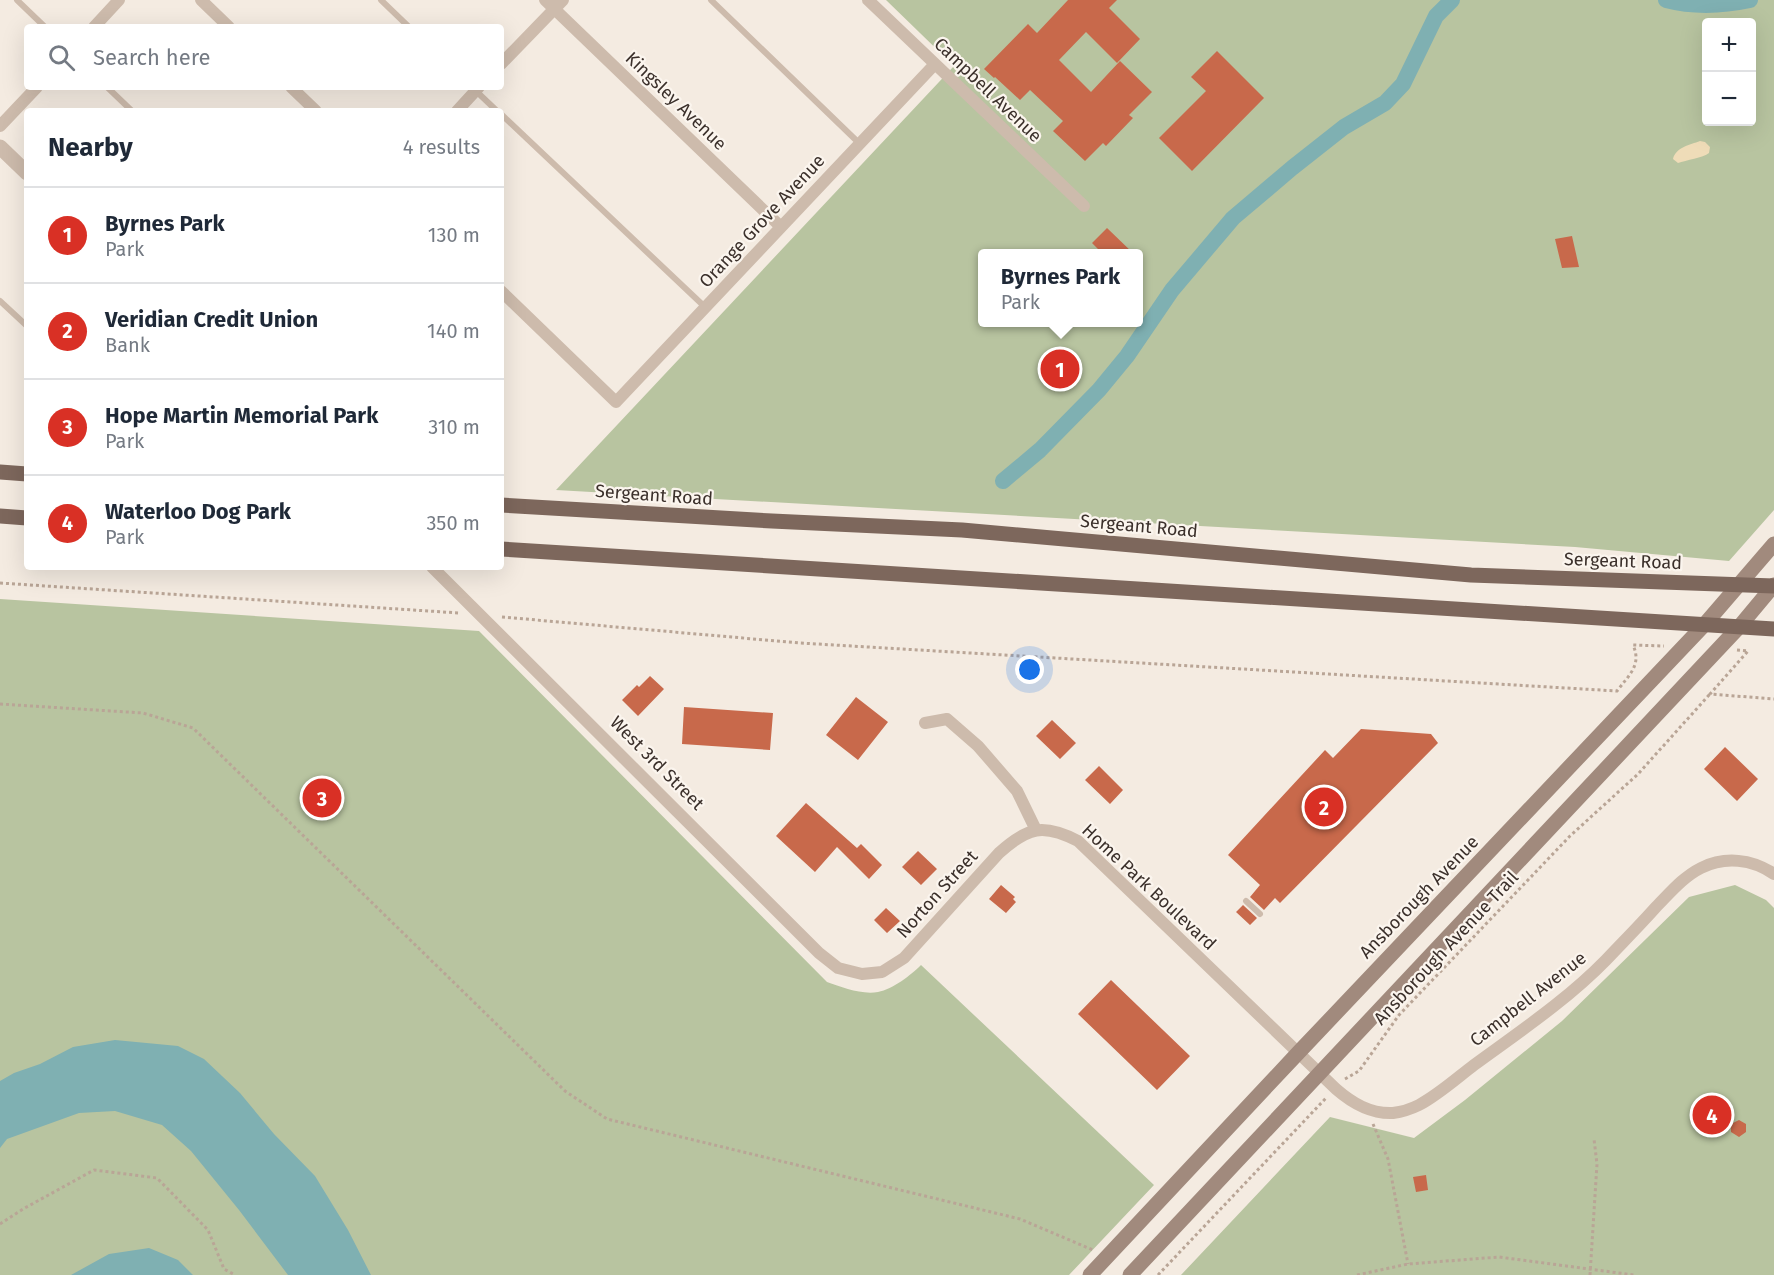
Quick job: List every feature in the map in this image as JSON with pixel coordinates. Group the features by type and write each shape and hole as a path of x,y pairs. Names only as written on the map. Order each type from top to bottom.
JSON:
{"main road":[{"path":"0,472 24,474"},
{"name":"Sergeant Road","path":"504,505 760,521 962,530 1471,575 1774,586"},
{"path":"0,516 24,518"},
{"name":"Ansborough Avenue","path":"1090,1275 1705,624 1774,544"},
{"path":"504,549 1774,629"},
{"path":"1130,1275 1739,627 1774,586"}],"street":[{"path":"97,24 119,0"},
{"path":"201,0 226,24"},
{"name":"Campbell Avenue","path":"868,0 1084,206"},
{"path":"504,61 554,3"},
{"name":"Kingsley Avenue","path":"554,3 781,227"},
{"name":"Orange Grove Avenue","path":"504,294 616,402 935,64"},
{"path":"0,126 34,90"},
{"path":"294,90 313,108"},
{"path":"459,108 474,90"},
{"path":"0,147 24,170"},
{"name":"West 3rd Street","path":"435,570 819,953 838,968 862,974"},
{"path":"925,723 947,718 978,746 1017,791 1036,830"},
{"name":"Norton Street","path":"862,974 882,972 904,958 999,853 1016,837 1036,830"},
{"name":"Home Park Boulevard","path":"1036,830 1058,831 1078,841 1298,1053"},
{"name":"Campbell Avenue","path":"1298,1053 1336,1089 1353,1103 1366,1109 1394,1113 1420,1105 1582,982 1679,883 1700,868 1713,863 1739,861 1766,868 1774,874"}],"lane":[{"path":"17,0 42,24"},
{"path":"381,0 406,24"},
{"path":"711,0 860,144"},
{"path":"110,90 129,108"},
{"path":"478,90 494,108"},
{"path":"504,117 705,308"},
{"path":"0,301 24,323"},
{"path":"1246,901 1260,914"}],"path":[{"path":"0,583 461,613"},
{"path":"515,618 800,643 1617,691 1632,672 1636,661 1637,654 1633,645 1641,645"},
{"name":"Ansborough Avenue Trail","path":"1158,1275 1311,1112 1348,1077 1359,1071 1399,1014 1570,836 1638,774 1748,651 1739,650"},
{"path":"1710,694 1774,699"},
{"path":"0,704 143,713 193,728 565,1091 607,1119 1020,1219 1093,1250 1105,1259"},
{"path":"1366,1109 1388,1159 1408,1264"},
{"path":"1590,1275 1597,1164 1594,1139"},
{"path":"0,1224 94,1170 157,1178 208,1230 224,1269 234,1275"},
{"path":"1357,1275 1408,1264 1499,1257 1634,1275"}],"green space":[{"path":"886,0 1774,0 1774,510 1729,561 1575,547 556,490 954,66"},
{"path":"0,599 479,631 827,982 858,991 878,992 890,988 921,965 1154,1185 1069,1275 0,1275"},
{"path":"1735,885 1766,900 1774,908 1774,1275 1181,1275 1330,1117 1414,1138 1465,1100 1562,1021 1689,897"}],"sand":[{"path":"1700,141 1710,147 1709,153 1678,163 1673,159 1680,149"}],"water":[{"path":"115,1040 178,1046 204,1059 240,1093 274,1134 315,1176 348,1230 371,1275 288,1275 191,1151 162,1125 115,1111 79,1113 7,1139 0,1148 0,1081 73,1047"},
{"path":"149,1248 178,1260 193,1275 71,1275 109,1254"}],"building":[{"path":"1068,0 1117,0 1109,8 1140,39 1117,63 1086,32 1059,60 1091,92 1120,61 1152,92 1129,115 1133,118 1106,146 1103,143 1085,161 1053,131 1063,121 1030,90 1020,100 984,69 1028,24 1037,33"},
{"path":"1217,51 1264,98 1192,171 1159,138 1206,91 1191,77"},
{"path":"1107,228 1129,249 1098,249 1092,243"},
{"path":"1572,236 1579,267 1562,268 1555,239"},
{"path":"650,676 664,689 638,716 622,700"},
{"path":"856,697 888,722 858,760 826,735"},
{"path":"684,707 773,713 770,750 682,744"},
{"path":"1052,720 1076,743 1060,759 1036,736"},
{"path":"1361,729 1431,734 1438,743 1280,903 1275,898 1264,910 1250,897 1260,885 1228,855 1325,750 1333,758"},
{"path":"1725,747 1758,779 1737,801 1704,769"},
{"path":"1099,766 1123,790 1110,804 1085,780"},
{"path":"806,803 857,848 861,844 882,865 869,879 837,847 815,872 776,836"},
{"path":"918,851 937,869 921,885 902,867"},
{"path":"1001,885 1015,897 1013,899 1016,902 1006,913 989,899"},
{"path":"1243,905 1257,918 1250,925 1236,912"},
{"path":"886,908 900,921 887,933 874,920"},
{"path":"1111,980 1190,1056 1157,1090 1078,1014"},
{"path":"1739,1120 1746,1124 1746,1132 1739,1137 1731,1132 1731,1124"},
{"path":"1426,1175 1428,1190 1416,1192 1413,1177"}],"waterway":[{"path":"1003,481 1040,450 1099,390 1127,356 1172,290 1233,218 1344,127 1385,103 1403,84 1436,16 1452,0"},
{"path":"1666,0 1708,5 1750,0"}],"place":[{"name":"Byrnes Park","path":"1060,369"},
{"name":"Hope Martin Memorial Park","path":"322,798"},
{"name":"Veridian Credit Union","path":"1324,807"},
{"name":"Waterloo Dog Park","path":"1712,1115"}]}
